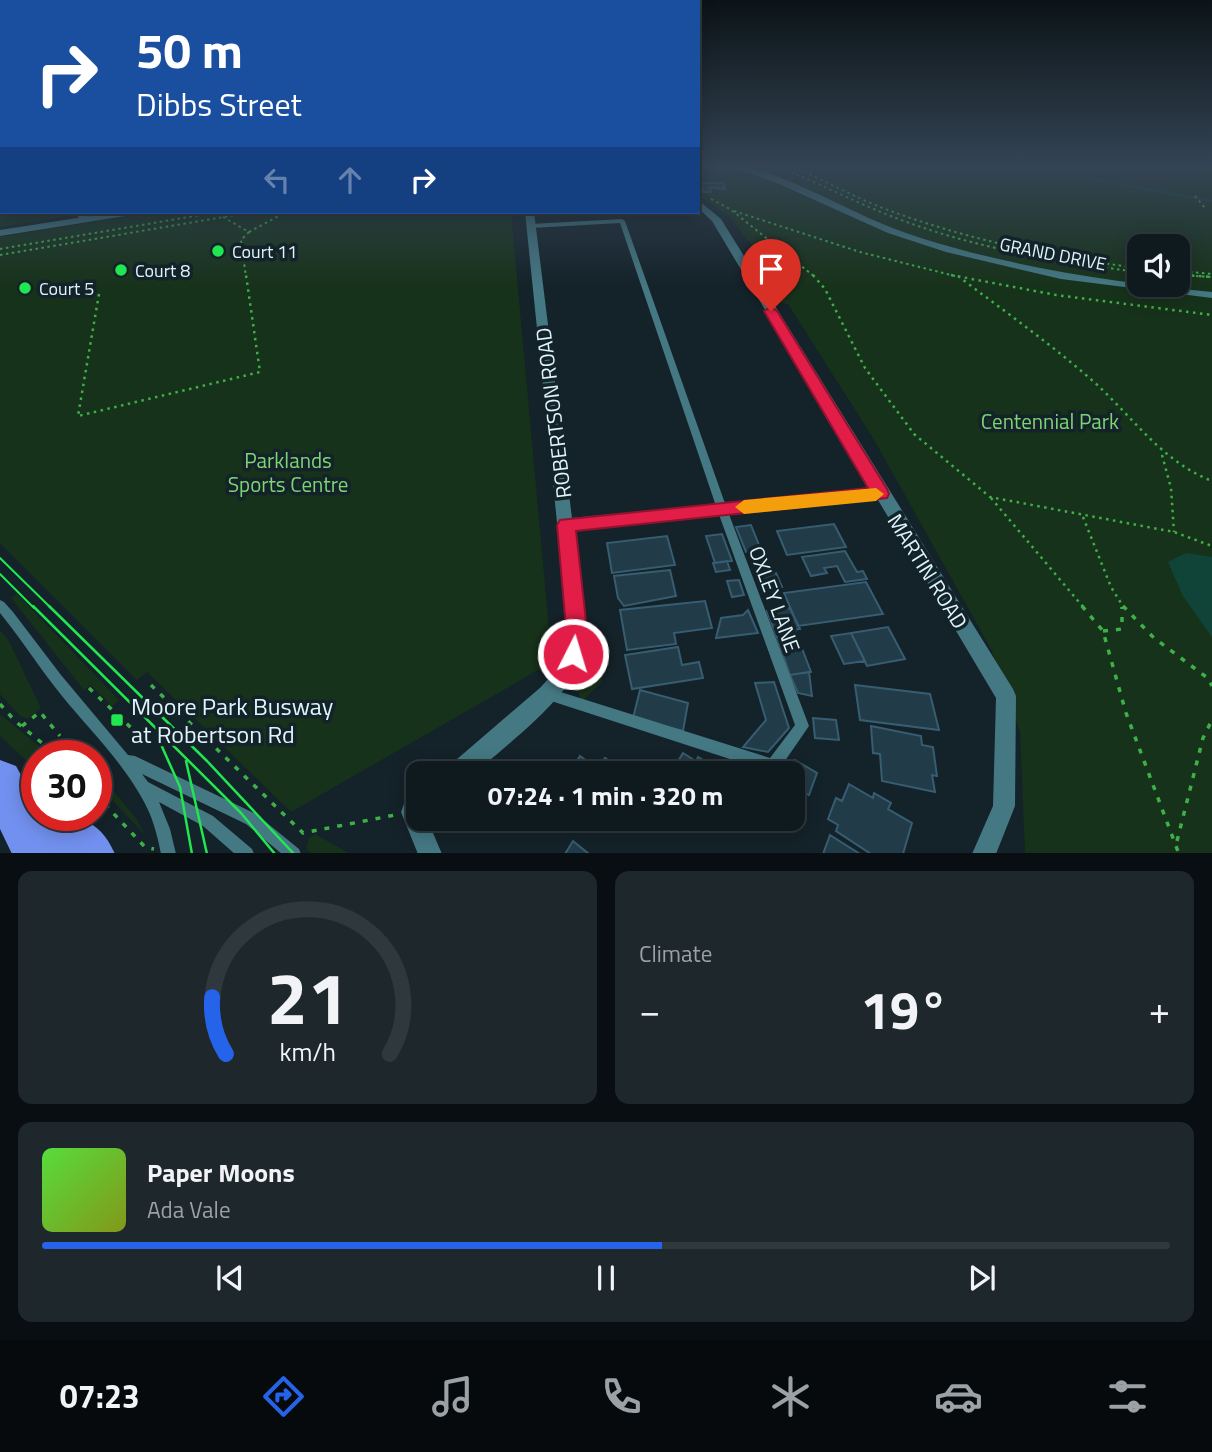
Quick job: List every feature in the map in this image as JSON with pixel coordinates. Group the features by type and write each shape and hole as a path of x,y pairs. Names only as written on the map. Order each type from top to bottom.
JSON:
{"main road":[{"path":"31,831 38,853"},
{"path":"62,831 91,853"}],"street":[{"name":"MARTIN ROAD","path":"706,207 1006,696 1004,806 984,853"},
{"name":"GRAND DRIVE","path":"837,207 879,227 953,251 1133,287 1212,295"},
{"path":"0,233 81,216 106,214"},
{"name":"ROBERTSON ROAD","path":"472,761 548,694 569,669 578,639 530,219"},
{"path":"566,525 880,494"},
{"path":"422,831 430,853"}],"lane":[{"name":"OXLEY LANE","path":"530,219 622,221 722,509 802,726 773,766 548,694"},
{"path":"0,605 62,687 125,759 142,783 162,820 169,853"},
{"path":"125,759 251,819 294,853"},
{"path":"142,783 158,795 208,821 247,853"}],"path":[{"path":"716,207 730,209 827,243 956,275 1124,304 1212,315"},
{"path":"716,207 730,209 814,276 825,289 864,368 914,434 990,497 1103,631 1126,713 1179,853"},
{"path":"866,207 935,232 1033,257 1127,269"},
{"path":"880,207 948,231 1052,255 1127,268"},
{"path":"0,249 206,214"},
{"path":"0,256 241,214"},
{"path":"99,293 78,416 260,372 241,240 249,232 282,214"},
{"path":"223,217 249,232"},
{"path":"97,239 98,232"},
{"path":"1190,274 1212,276"},
{"path":"956,275 1100,387 1129,414 1162,455 1171,488 1174,532"},
{"path":"1162,455 1212,481"},
{"path":"990,497 1083,517 1174,532 1212,545"},
{"path":"1083,517 1122,607 1139,626 1209,679 1212,686"},
{"path":"1103,631 1122,629 1122,607"},
{"path":"151,685 303,833 406,812"},
{"path":"89,688 143,739"},
{"path":"0,704 39,740"},
{"path":"22,726 40,712 60,736"},
{"path":"1177,842 1203,738 1212,720"},
{"path":"112,812 145,847"}],"green space":[{"name":"Centennial Park","path":"715,207 1212,207 1212,853 1025,853 1020,732 991,649 873,438 788,304 778,302 762,270 749,252 755,250 730,217"},
{"path":"0,214 58,214 63,217 0,227"},
{"name":"Parklands Sports Centre","path":"144,214 511,214 552,662 291,812 147,672 137,680 0,543 0,237"},
{"path":"17,594 119,700 112,706 91,685 84,690 11,598"},
{"path":"0,630 9,641 41,708 28,719 20,716 0,694"},
{"path":"598,659 602,682 582,701 577,690 583,673 592,675"},
{"path":"0,714 32,740 21,740 21,756 0,736"},
{"path":"112,790 136,818 144,834 112,800"},
{"path":"315,834 349,853 311,853 306,848 309,838"}],"shaded area":[{"path":"1186,553 1212,557 1212,637 1183,596 1168,562"}],"building":[{"path":"834,524 846,547 787,555 777,531"},
{"path":"751,525 761,550 746,552 736,527"},
{"path":"722,534 732,561 715,563 706,536"},
{"path":"667,536 675,565 612,573 607,543"},
{"path":"845,551 857,572 863,571 867,579 845,582 837,566 824,568 827,573 811,576 802,557"},
{"path":"727,561 730,570 716,572 713,563"},
{"path":"670,570 676,596 624,606 618,598 614,576"},
{"path":"776,573 782,587 763,590 757,575"},
{"path":"739,580 744,595 732,597 727,581"},
{"path":"866,582 883,614 798,626 784,593"},
{"path":"705,601 712,628 674,633 676,644 627,650 620,610"},
{"path":"790,608 800,629 775,632 767,611"},
{"path":"748,610 758,633 716,638 721,618 743,615"},
{"path":"888,627 905,659 867,666 851,633"},
{"path":"795,630 811,672 790,675 775,632"},
{"path":"851,633 865,661 844,664 831,636"},
{"path":"678,647 682,665 699,662 703,678 632,689 625,655"},
{"path":"809,672 812,696 798,693 790,675"},
{"path":"774,682 789,728 768,752 743,747 766,720 755,683"},
{"path":"855,685 930,694 939,730 860,720"},
{"path":"640,690 688,703 683,731 633,718"},
{"path":"813,718 836,720 839,740 815,738"},
{"path":"871,726 921,736 922,745 933,747 937,776 932,775 935,792 882,781 880,754 873,753"},
{"path":"683,753 694,760 693,761 678,761"},
{"path":"805,766 817,773 809,795 805,793"},
{"path":"849,784 873,798 874,793 891,803 888,809 912,823 903,853 869,853 836,831 838,825 828,819 836,798 842,801"},
{"path":"830,835 858,853 823,853"},
{"path":"573,841 588,853 566,853"}],"tram line":[{"path":"0,558 51,608"},
{"path":"0,574 34,608"},
{"path":"33,606 241,813 274,853"},
{"path":"49,606 207,761 293,853"},
{"path":"159,740 180,787 192,853"},
{"path":"186,761 207,853"}],"slow traffic":[{"path":"744,507 876,494"}],"place":[{"name":"Court 11","path":"218,251"},
{"name":"Court 8","path":"121,270"},
{"name":"Court 5","path":"25,288"},
{"name":"Moore Park Busway at Robertson Rd","path":"117,720"}],"route":[{"path":"573,654 578,639 566,525 880,494 771,311"}]}
